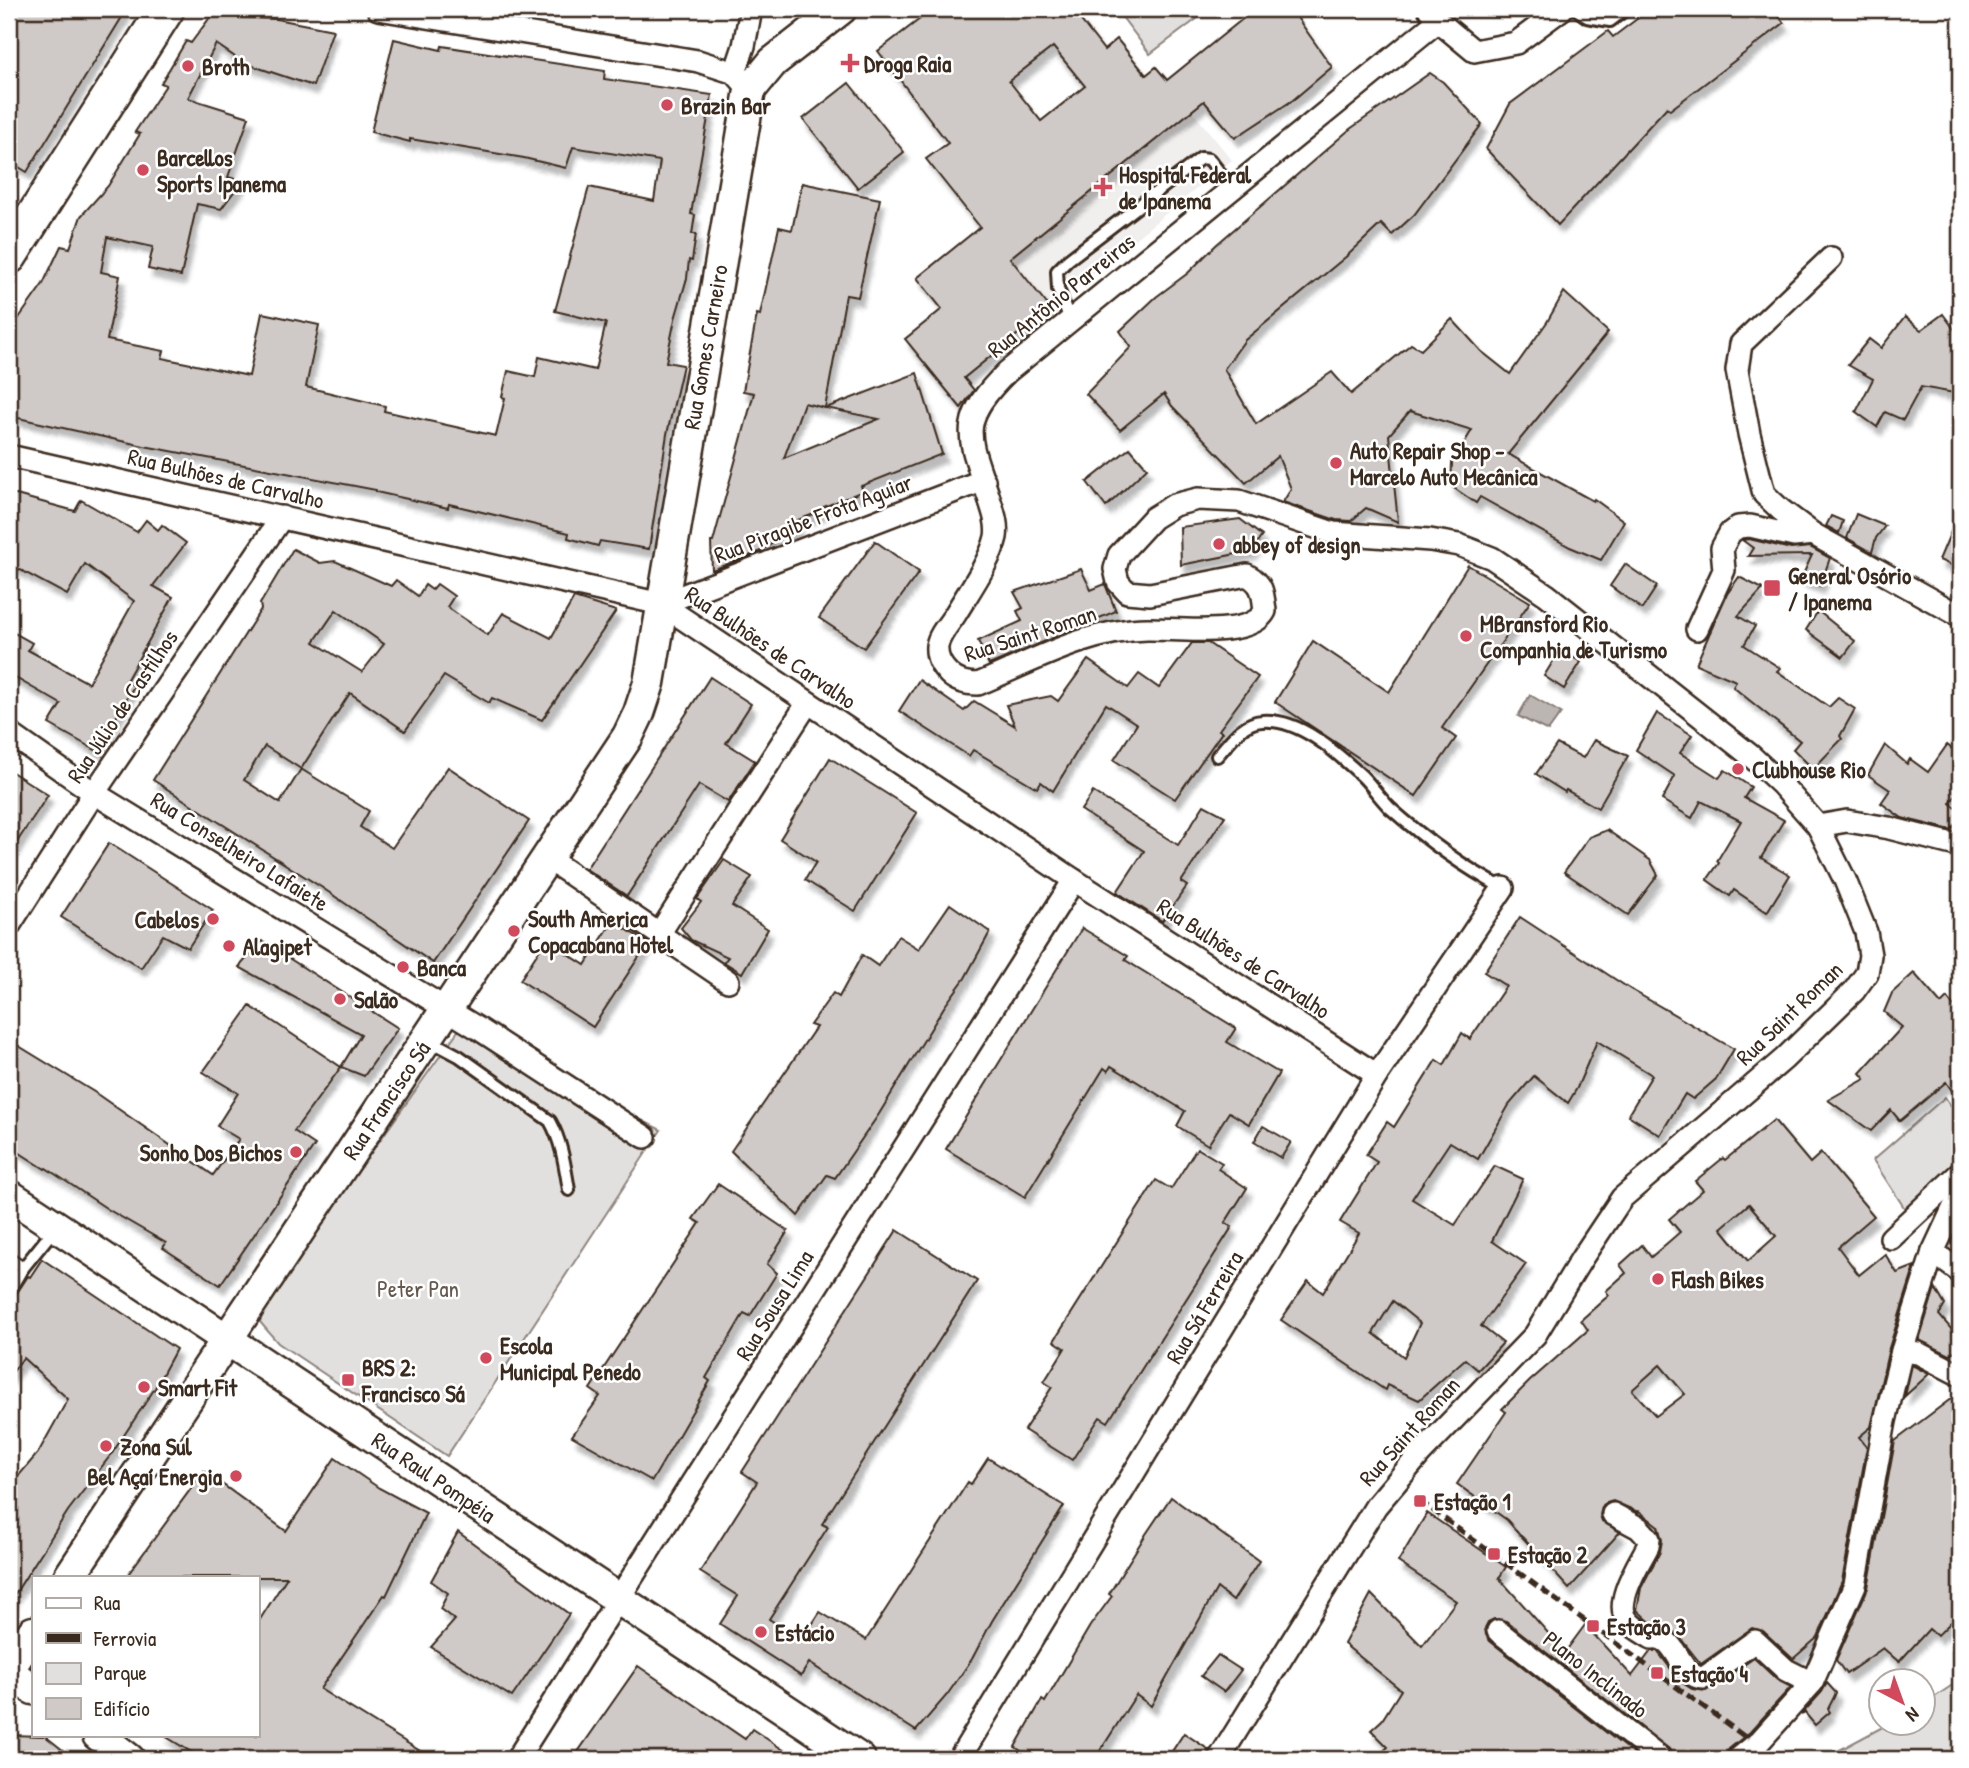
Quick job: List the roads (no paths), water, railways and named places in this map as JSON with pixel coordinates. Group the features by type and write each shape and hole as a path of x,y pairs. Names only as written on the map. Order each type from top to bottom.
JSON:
{"highway":[{"path":"9,256 166,9"}],"main road":[{"path":"742,81 773,62 841,9"},
{"name":"Rua Gomes Carneiro","path":"661,604 742,81"},
{"name":"Rua Francisco Sá","path":"70,1576 628,736 649,683 661,604"},
{"name":"Rua Raul Pompéia","path":"9,1195 860,1759"},
{"path":"32,1634 9,1671 32,1688"},
{"path":"99,1736 129,1759"}],"street":[{"path":"378,9 698,61 742,81"},
{"name":"Rua Gomes Carneiro","path":"742,81 744,46 751,9"},
{"path":"1434,15 1474,51 1516,44 1562,9"},
{"name":"Rua Antônio Parreiras","path":"984,480 970,438 971,421 978,405 1007,372 1232,188 1434,15"},
{"path":"1831,258 1741,344 1737,370 1749,434 1765,494 1813,534 1960,616"},
{"name":"Rua Bulhões de Carvalho","path":"9,456 661,604 1074,880 1377,1075"},
{"name":"Rua Piragibe Frota Aguiar","path":"661,604 984,480"},
{"name":"Rua Saint Roman","path":"984,480 996,520 996,537 990,554 937,645 939,664 952,677 965,684 978,684 1069,646 1107,634 1144,629 1234,628 1260,618 1265,611 1263,594 1258,581 1247,575 1150,594 1127,592 1118,582 1115,569 1119,555 1153,518 1174,505 1198,499 1239,500 1333,533 1430,540 1459,545 1492,558 1547,595 1751,756 1781,784 1818,826 1845,880 1866,932 1870,955 1867,973 1854,991 1784,1059 1622,1198 1535,1335 1420,1454 1376,1506 1219,1759"},
{"name":"Rua Júlio de Castilhos","path":"9,926 94,793 282,517"},
{"path":"1698,629 1724,570 1723,548 1730,533 1738,527 1750,526 1794,536 1813,534"},
{"path":"659,934 807,704"},
{"name":"Rua Conselheiro Lafaiete","path":"9,733 94,793 446,1009 645,1137"},
{"path":"1818,826 1847,821 1889,828 1960,846"},
{"path":"547,858 728,981"},
{"name":"Rua Sousa Lima","path":"517,1759 1074,880"},
{"name":"Rua Sá Ferreira","path":"959,1759 1377,1075 1503,888"},
{"path":"1891,1238 1960,1173"},
{"path":"1738,1759 1759,1742 1812,1683 1854,1585 1885,1421 1902,1351 1933,1252 1960,1195"},
{"path":"1933,1252 1960,1272"},
{"path":"1902,1351 1918,1353 1960,1375"},
{"path":"1613,1514 1639,1528 1649,1539 1624,1595 1625,1616 1629,1622 1652,1638 1665,1640 1690,1673 1697,1678 1704,1678 1755,1640 1786,1670 1812,1683"},
{"name":"Plano Inclinado","path":"1498,1631 1661,1759"}],"lane":[{"path":"1576,9 1587,18 1601,21 1610,21 1626,9"},
{"path":"1070,320 1058,289 1057,271 1068,260 1201,158 1209,159 1232,188"},
{"path":"1217,756 1243,727 1260,720 1290,724 1325,746 1363,777 1390,807 1466,869 1503,888"},
{"path":"426,1039 459,1056 550,1121 565,1164 569,1190"},
{"path":"9,1291 23,1268 57,1227"},
{"path":"9,1258 23,1268"}],"railway":[{"path":"1420,1501 1748,1739"}],"place":[{"name":"Droga Raia","path":"850,63"},
{"name":"Broth","path":"188,66"},
{"name":"Brazin Bar","path":"667,105"},
{"name":"Barcellos Sports Ipanema","path":"143,170"},
{"name":"Hospital Federal de Ipanema","path":"1103,187"},
{"name":"Auto Repair Shop - Marcelo Auto Mecânica","path":"1336,463"},
{"name":"abbey of design","path":"1219,544"},
{"name":"General Osório / Ipanema","path":"1772,588"},
{"name":"MBransford Rio Companhia de Turismo","path":"1466,636"},
{"name":"Clubhouse Rio","path":"1738,769"},
{"name":"Cabelos","path":"213,919"},
{"name":"South America Copacabana Hotel","path":"514,931"},
{"name":"Alagipet","path":"229,946"},
{"name":"Banca","path":"403,967"},
{"name":"Salão","path":"340,999"},
{"name":"Sonho Dos Bichos","path":"296,1152"},
{"name":"Flash Bikes","path":"1658,1279"},
{"name":"Escola Municipal Penedo","path":"486,1358"},
{"name":"BRS 2: Francisco Sá","path":"348,1380"},
{"name":"Smart Fit","path":"144,1387"},
{"name":"Zona Sul","path":"106,1446"},
{"name":"Bel Açaí Energia","path":"236,1476"},
{"name":"Estação 1","path":"1420,1501"},
{"name":"Estação 2","path":"1494,1554"},
{"name":"Estação 3","path":"1593,1626"},
{"name":"Estácio","path":"761,1632"},
{"name":"Estação 4","path":"1657,1673"}],"park label":[{"name":"Peter Pan","path":"418,1288"}]}
